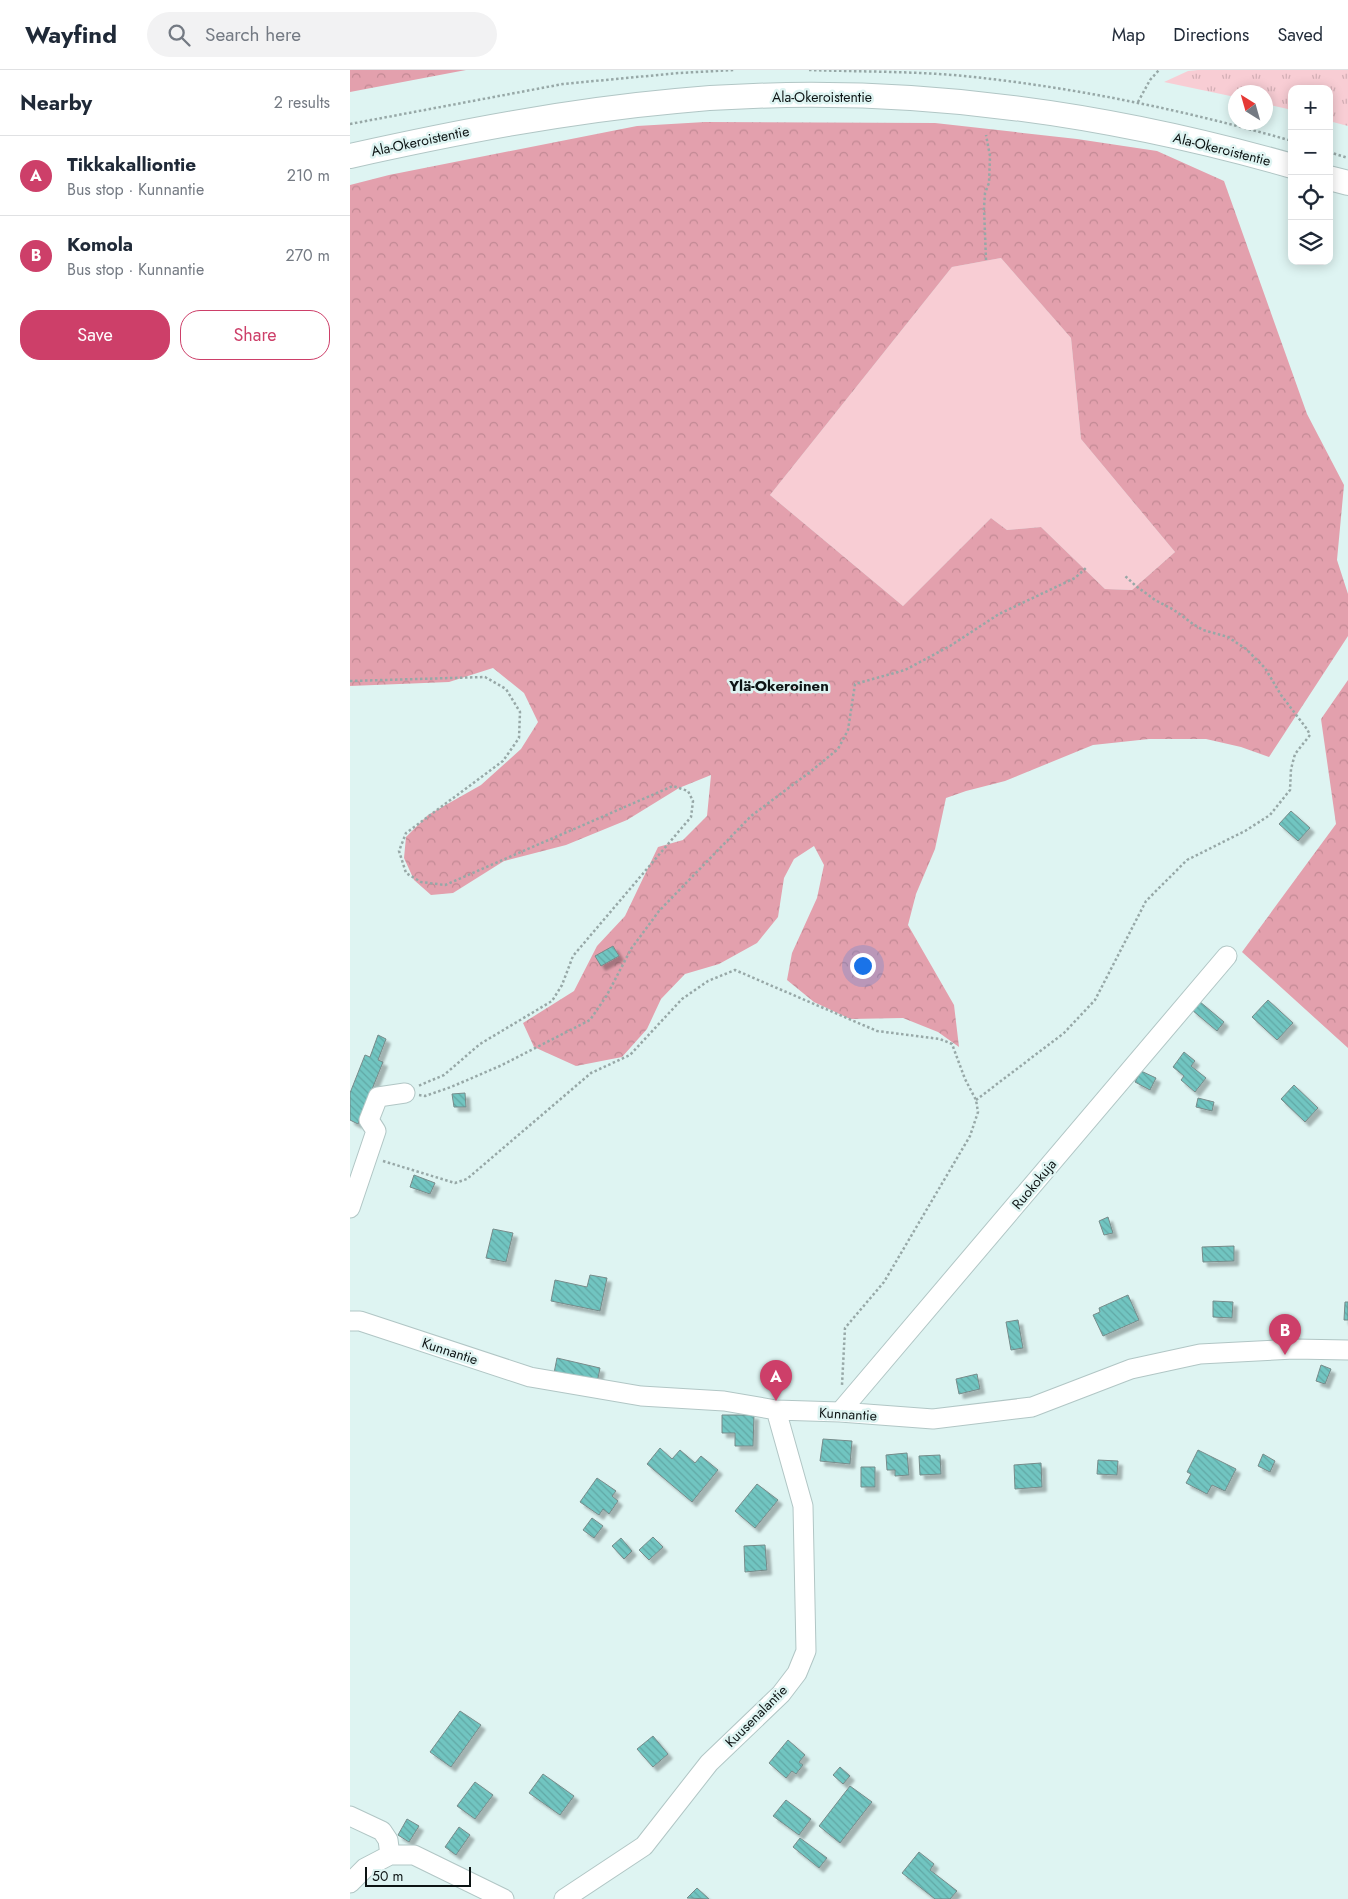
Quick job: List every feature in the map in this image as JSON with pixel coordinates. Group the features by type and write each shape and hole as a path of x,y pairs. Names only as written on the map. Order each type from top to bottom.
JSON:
{"main road":[{"name":"Ala-Okeroistentie","path":"350,156 467,131 597,110 678,101 814,96 908,98 1006,107 1124,126 1288,165"},
{"path":"1333,179 1348,183"}],"street":[{"name":"Ruokokuja","path":"840,1412 1227,956"},
{"path":"350,1208 376,1131 369,1120 378,1097 405,1093"},
{"name":"Kunnantie","path":"350,1321 360,1322 530,1377 641,1396 724,1401 776,1410 840,1412 932,1419 1032,1407 1131,1369 1200,1354 1294,1349 1348,1350"},
{"name":"Kuusenalantie","path":"564,1899 644,1846 709,1763 781,1694 797,1673 806,1651 803,1506 776,1410"},
{"path":"350,1816 382,1831 388,1840 390,1855"},
{"path":"350,1883 365,1868 390,1855 414,1855 504,1899"}],"path":[{"path":"350,124 563,84 734,70"},
{"path":"1138,102 1150,80 1160,70"},
{"path":"986,135 990,156 989,182 985,193 984,208 986,260"},
{"path":"1333,153 1348,158"},
{"path":"405,1093 425,1096 451,1086 500,1066 590,1020 631,949 659,911 751,816 838,749 848,730 854,684 904,670 950,646 999,614 1075,578 1087,567"},
{"path":"976,1100 1064,1033 1095,1000 1146,901 1187,860 1245,831 1270,815 1290,790 1291,769 1295,754 1310,735 1308,729 1281,695 1271,676 1246,649 1228,637 1203,630 1193,624 1174,610 1155,600 1124,575"},
{"path":"350,681 485,677 506,689 520,712 519,738 503,761 406,833 399,851 406,873 421,882 445,885 673,786 688,791 693,801 691,817 573,956 562,985 552,1001 480,1044 444,1075 405,1093"},
{"path":"367,1157 455,1183 467,1179 591,1073 630,1055 682,999 708,981 736,970 877,1031 940,1039 952,1044 965,1079 976,1100 978,1112 970,1136 915,1232 884,1282 845,1328 840,1412"}],"green space":[{"path":"350,70 466,70 350,92"},
{"path":"1348,70 1348,126 1333,122 1333,85 1288,85 1288,109 1273,106 1273,85 1228,85 1228,96 1164,82 1188,71"},
{"path":"705,122 935,123 1077,139 1157,151 1224,181 1307,414 1344,485 1337,560 1348,594 1348,636 1269,757 1241,747 1206,739 1149,739 1093,745 1005,781 946,798 935,849 916,894 908,925 954,1005 959,1047 938,1032 903,1018 850,1019 814,1002 787,980 792,953 817,898 824,865 814,846 794,859 784,878 778,917 757,943 719,964 685,974 661,999 647,1029 622,1057 576,1066 534,1047 523,1023 574,991 597,946 625,916 658,847 683,840 707,816 711,775 679,788 627,820 566,845 504,861 453,893 431,895 414,880 404,858 406,837 428,815 481,785 521,749 538,722 524,693 493,668 449,682 350,686 350,185 389,175 637,126","holes":["1001,258 1071,338 1081,439 1175,552 1132,590 1105,589 1041,527 1007,530 991,518 903,606 770,495 952,267"]},
{"path":"1001,258 1071,338 1081,439 1175,552 1132,590 1105,589 1041,527 1007,530 991,518 903,606 770,495 952,267"},
{"path":"1348,680 1348,1048 1242,952 1336,824 1321,719"}],"building":[{"path":"1291,811 1310,828 1298,841 1279,824"},
{"path":"613,946 619,956 601,966 595,956"},
{"path":"1268,1000 1293,1023 1277,1040 1252,1017"},
{"path":"1199,1001 1224,1022 1217,1031 1192,1010"},
{"path":"378,1035 386,1039 378,1060 383,1062 358,1124 350,1120 350,1093 365,1055 370,1057"},
{"path":"1184,1052 1195,1061 1191,1066 1206,1078 1195,1092 1181,1080 1184,1076 1173,1067"},
{"path":"1141,1071 1156,1078 1150,1090 1135,1082"},
{"path":"1294,1085 1318,1108 1305,1122 1281,1099"},
{"path":"465,1093 466,1107 454,1107 452,1094"},
{"path":"1198,1098 1214,1102 1212,1111 1196,1107"},
{"path":"414,1175 435,1183 430,1194 410,1187"},
{"path":"1108,1217 1113,1233 1104,1235 1099,1221"},
{"path":"493,1229 513,1233 506,1262 486,1258"},
{"path":"1234,1246 1234,1261 1203,1262 1202,1247"},
{"path":"590,1275 607,1278 600,1311 551,1301 555,1280 587,1287"},
{"path":"1128,1295 1139,1320 1103,1336 1093,1315 1100,1312 1099,1308"},
{"path":"1213,1301 1233,1302 1232,1318 1213,1317"},
{"path":"1345,1302 1348,1302 1348,1320 1344,1320"},
{"path":"1018,1320 1023,1348 1011,1350 1006,1322"},
{"path":"557,1358 600,1368 597,1383 554,1373"},
{"path":"1321,1365 1331,1369 1325,1384 1316,1381"},
{"path":"977,1374 980,1389 959,1394 956,1379"},
{"path":"722,1415 754,1415 753,1446 735,1446 735,1433 722,1433"},
{"path":"823,1439 852,1441 850,1464 820,1461"},
{"path":"660,1448 672,1459 680,1450 695,1463 701,1456 718,1470 692,1502 647,1464"},
{"path":"1198,1450 1236,1469 1225,1491 1212,1485 1207,1494 1186,1483 1191,1474 1187,1472"},
{"path":"907,1453 909,1475 895,1476 895,1470 887,1470 886,1455"},
{"path":"1263,1454 1275,1461 1270,1472 1258,1466"},
{"path":"940,1455 941,1474 920,1475 919,1456"},
{"path":"1098,1460 1118,1461 1117,1475 1097,1474"},
{"path":"1041,1463 1042,1487 1015,1489 1014,1465"},
{"path":"861,1467 875,1467 875,1487 861,1487"},
{"path":"597,1478 616,1491 612,1496 618,1501 609,1514 603,1509 599,1515 580,1502"},
{"path":"757,1484 778,1500 755,1528 735,1511"},
{"path":"592,1518 603,1526 594,1538 583,1530"},
{"path":"653,1537 663,1547 649,1560 639,1550"},
{"path":"621,1538 632,1551 624,1559 612,1546"},
{"path":"765,1545 767,1570 745,1572 744,1546"},
{"path":"460,1711 481,1725 451,1767 430,1752"},
{"path":"653,1736 668,1754 653,1767 637,1749"},
{"path":"788,1740 805,1755 799,1762 803,1765 796,1774 792,1771 786,1778 769,1763"},
{"path":"840,1767 850,1776 843,1784 833,1775"},
{"path":"543,1774 574,1796 560,1815 529,1793"},
{"path":"475,1782 493,1795 475,1819 457,1806"},
{"path":"850,1786 872,1802 840,1843 819,1826"},
{"path":"786,1800 811,1819 799,1835 773,1816"},
{"path":"407,1819 419,1826 409,1842 398,1835"},
{"path":"459,1827 470,1835 456,1855 445,1847"},
{"path":"800,1838 827,1858 819,1868 793,1847"},
{"path":"919,1852 934,1864 930,1870 957,1891 950,1899 935,1899 902,1873"},
{"path":"697,1888 709,1899 687,1898"}],"place":[{"name":"Komola","path":"1285,1355"},
{"name":"Tikkakalliontie","path":"776,1401"}],"district":[{"name":"Ylä-Okeroinen","path":"779,686"}]}
